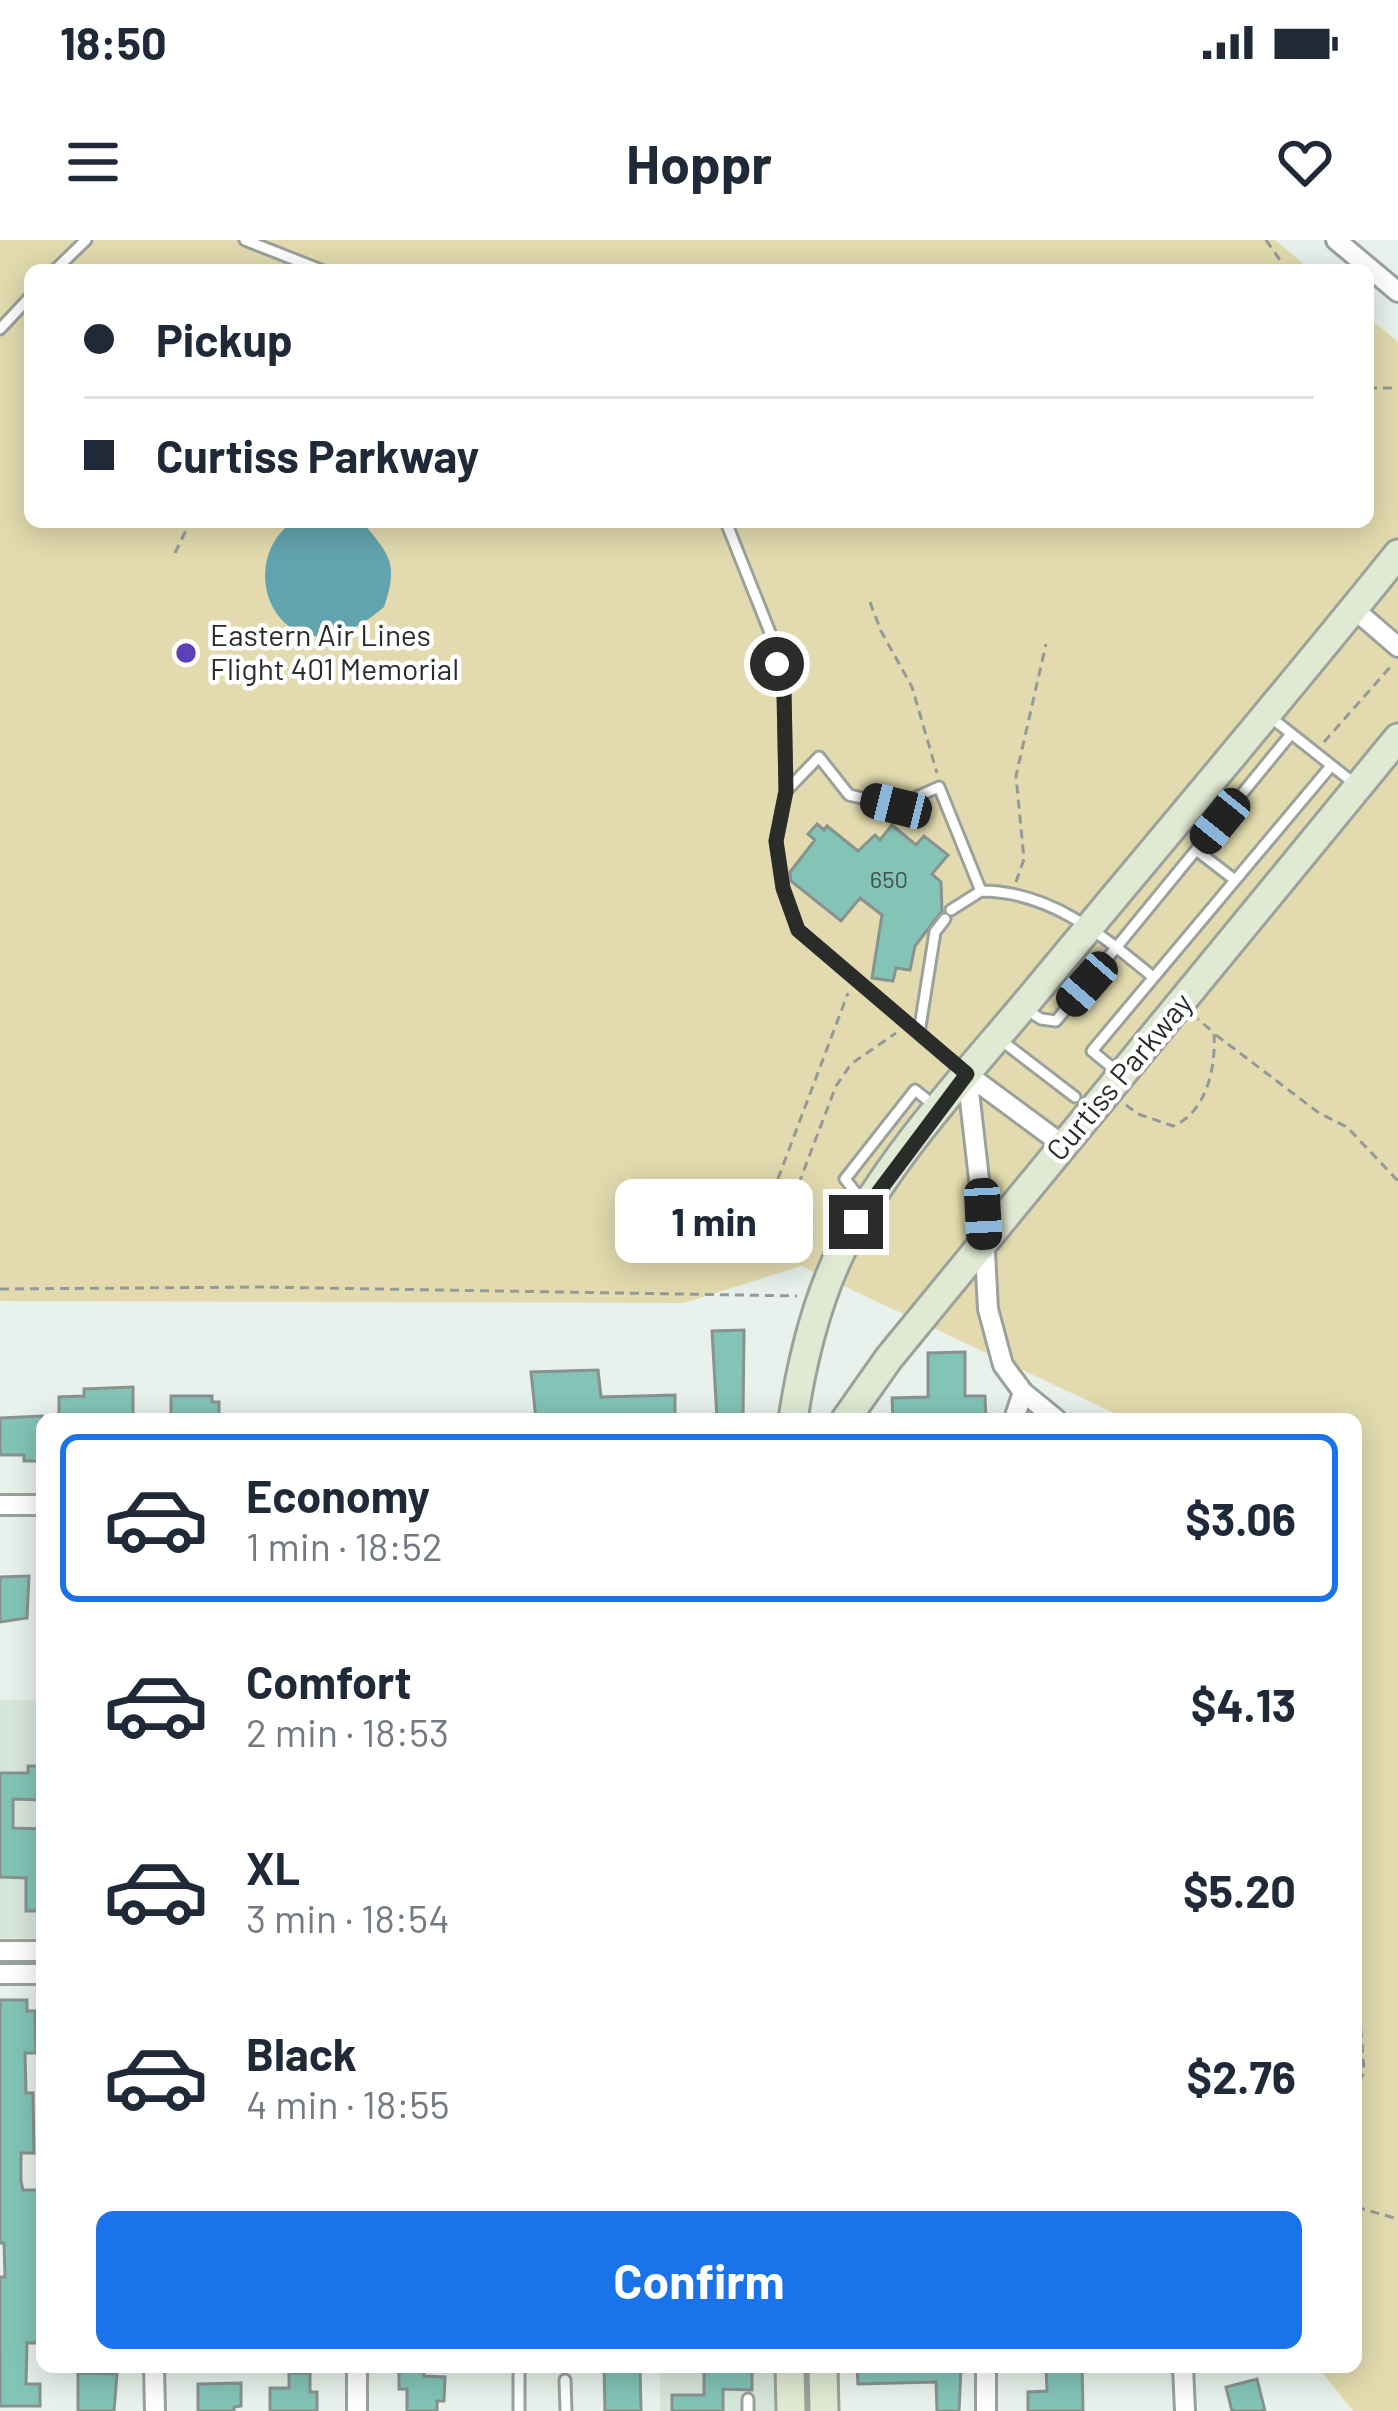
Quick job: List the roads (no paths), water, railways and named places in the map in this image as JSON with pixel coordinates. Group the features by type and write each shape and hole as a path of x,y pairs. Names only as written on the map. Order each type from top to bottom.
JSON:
{"main road":[{"path":"794,1413 823,1296 866,1207 967,1074 1398,554"},
{"name":"Curtiss Parkway","path":"850,1413 889,1358 1063,1145 1122,1088 1181,1003 1398,738"},
{"path":"790,2373 791,2411"},
{"path":"823,2373 824,2411"}],"street":[{"path":"1336,240 1365,264"},
{"path":"1374,272 1398,292"},
{"path":"1354,609 1398,647"},
{"path":"967,1074 1063,1145"},
{"path":"967,1074 988,1309 1003,1364 1023,1392 1049,1413"},
{"path":"1016,1413 1023,1392"},
{"path":"0,1505 36,1505"},
{"path":"0,1951 36,1951"},
{"path":"0,1974 36,1974"},
{"path":"154,2373 155,2411"},
{"path":"357,2373 357,2411"},
{"path":"986,2373 986,2411"},
{"path":"1183,2373 1185,2411"}],"lane":[{"path":"61,264 86,240"},
{"path":"245,240 306,264"},
{"path":"285,256 286,240"},
{"path":"0,328 24,303"},
{"path":"728,528 771,635 784,692 786,791 776,841 783,888 798,930 967,1074"},
{"path":"1267,714 1359,788"},
{"path":"1023,1007 1041,1019 1056,1021 1291,734"},
{"path":"786,791 820,757 848,795 896,806 939,787 981,891"},
{"path":"1122,1088 1092,1051 1331,766"},
{"path":"1196,850 1235,880"},
{"path":"919,1034 935,932 948,914 981,891 1012,892 1054,906 1153,977"},
{"path":"998,1038 1075,1097"},
{"path":"519,2373 519,2411"},
{"path":"565,2380 566,2411"}],"water":[{"path":"287,528 367,528 391,571 384,607 349,630 319,636 295,630 277,614 267,592 266,567 274,543"}],"place":[{"name":"Eastern Air Lines Flight 401 Memorial","path":"186,653"}]}
